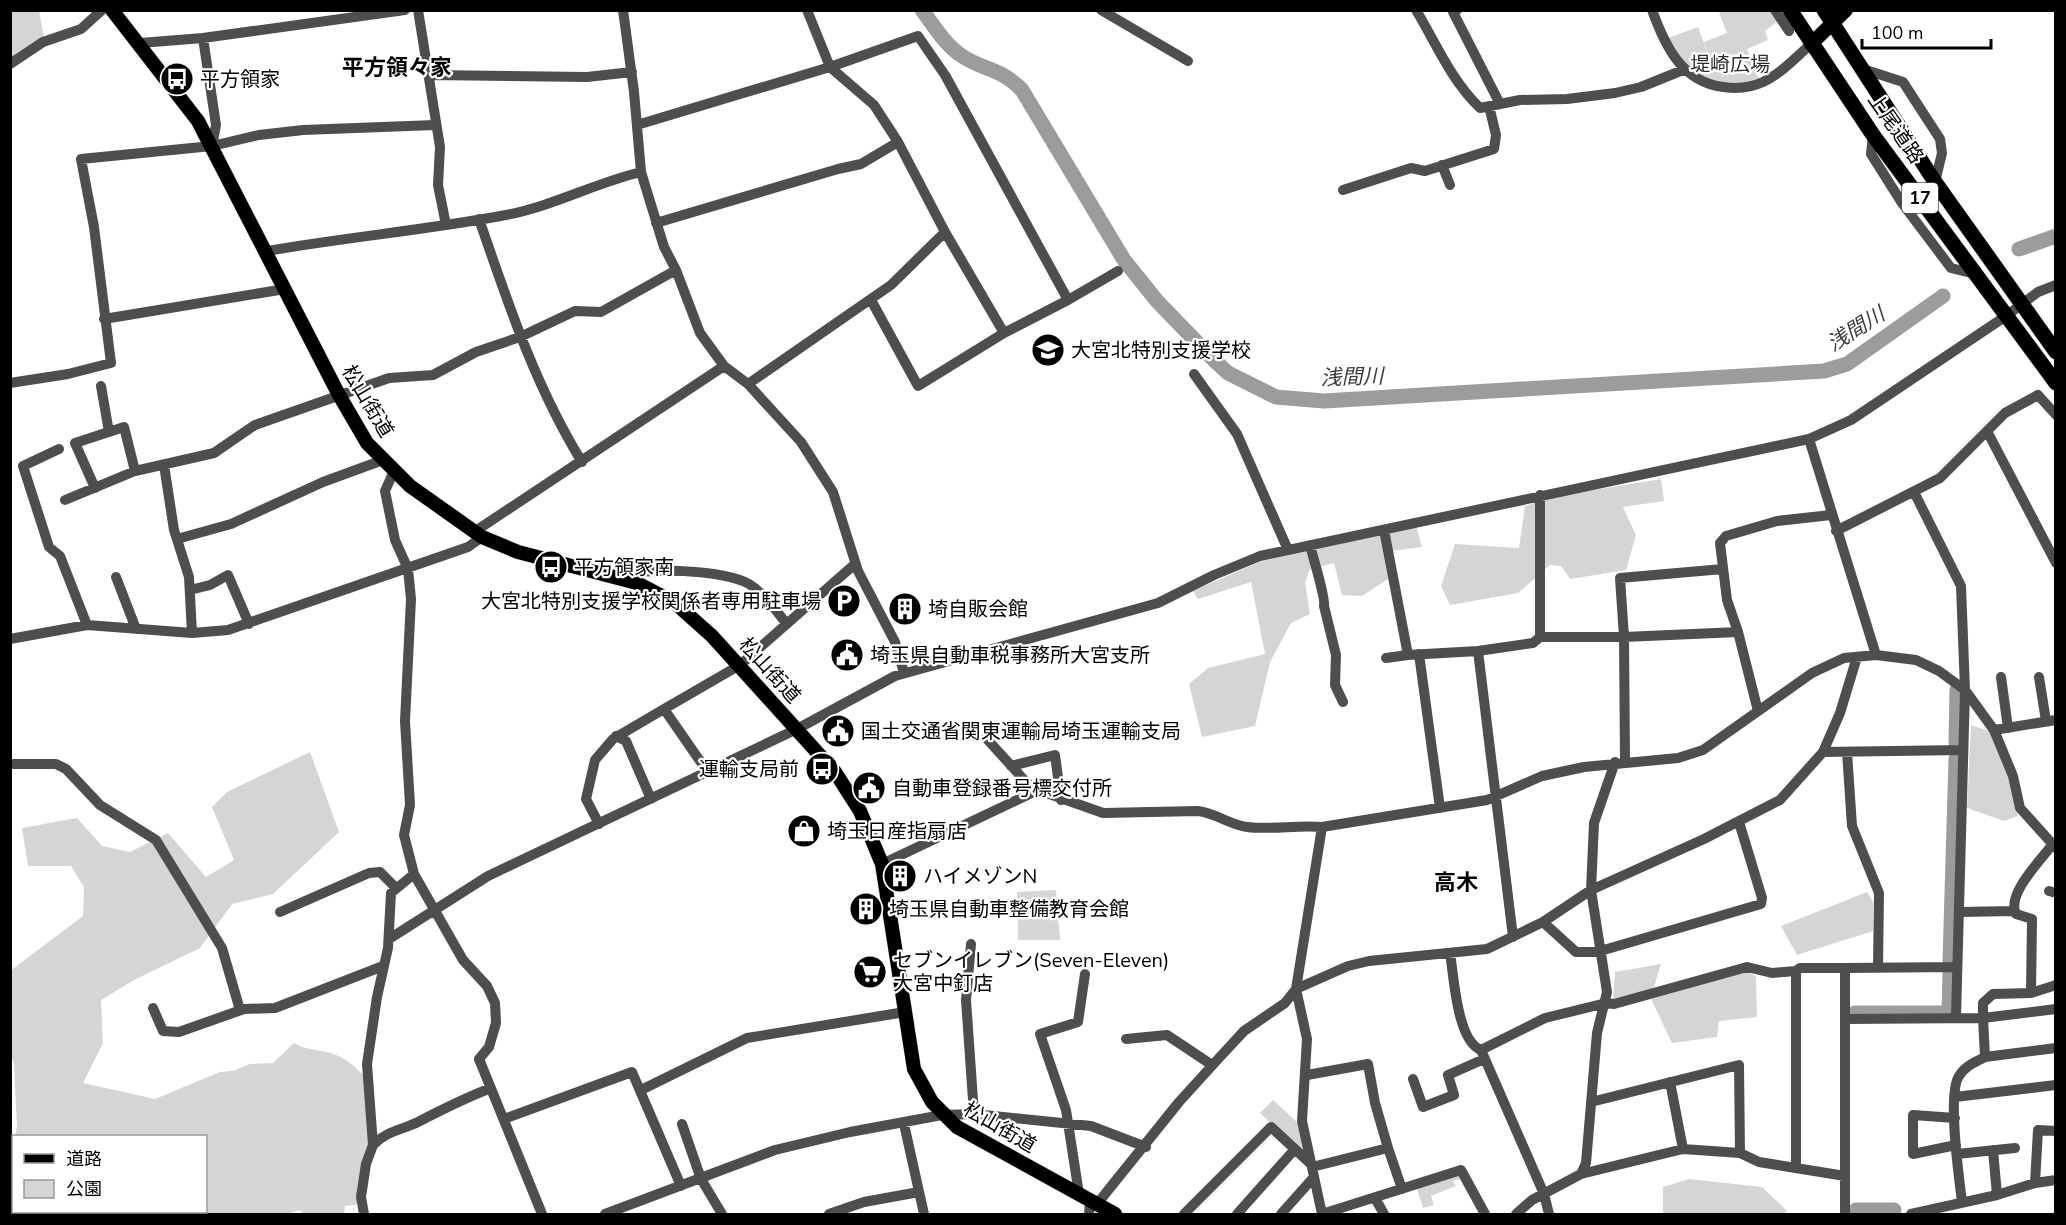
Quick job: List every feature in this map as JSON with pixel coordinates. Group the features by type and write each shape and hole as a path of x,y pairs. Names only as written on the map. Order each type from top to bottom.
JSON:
{"highway":[{"name":"上尾道路","path":"1790,10 1873,135 2055,383"},
{"name":"上尾道路","path":"1824,10 1935,182 2055,352"}],"main road":[{"name":"松山街道","path":"112,10 180,94 212,146 339,395 367,443 394,471 436,506 478,535 518,552 617,577 656,591 692,616 740,665 797,729 850,794 882,864 915,1069 932,1102 942,1115 957,1127 1089,1203 1115,1215"},
{"path":"1811,44 1846,10"}],"street":[{"path":"10,64 43,42 81,29 102,10"},
{"path":"140,43 203,38 340,15 405,10"},
{"path":"418,10 440,147 438,185 446,225"},
{"path":"623,10 632,72 641,172 664,247 676,270 700,333 724,366 748,384 801,442 833,492 855,564 868,596 895,642 904,673"},
{"path":"807,10 830,67 873,105 898,142 945,232 1004,333"},
{"path":"1416,10 1448,69 1464,93 1480,108 1615,93 1641,87 1683,70"},
{"path":"1344,190 1411,168 1425,171 1494,149 1495,105 1453,12 1457,10"},
{"path":"1652,10 1660,35 1683,70 1707,85 1737,89 1763,82 1782,70 1811,44"},
{"path":"1775,10 1789,31"},
{"path":"1105,12 1188,62"},
{"path":"637,125 830,67 918,36 945,75 1068,300"},
{"path":"203,38 216,125 212,146"},
{"path":"1863,69 1903,82 1940,139 1942,153 1935,182"},
{"path":"429,75 587,78 632,72"},
{"path":"10,383 68,374 111,363 94,227 81,159 212,146 259,135 303,130 435,125"},
{"path":"656,223 861,164 898,142"},
{"path":"1442,165 1450,185"},
{"path":"267,251 519,212 572,196 613,179 641,172"},
{"path":"479,219 520,338 545,396 582,462"},
{"path":"748,384 891,285 945,232"},
{"path":"65,500 135,471 214,453 255,425 389,378 433,375 476,352 520,338 575,311 601,312 676,270"},
{"path":"871,300 918,386 1004,333 1118,271"},
{"path":"388,939 488,876 797,729 904,673 1158,603 1241,562 1540,495 1809,439 1851,420 2007,316 2038,292 2055,285"},
{"path":"104,319 285,289"},
{"path":"10,639 87,625 210,633 249,624 468,547 478,535 724,366"},
{"path":"1194,374 1237,434 1288,550"},
{"path":"101,386 109,432"},
{"path":"1836,531 1940,478 2004,413 2038,395 2055,415"},
{"path":"95,488 75,443 124,427 135,471"},
{"path":"1987,431 2055,563"},
{"path":"1809,439 1876,655"},
{"path":"59,449 23,465 49,546 60,556 87,625"},
{"path":"177,540 231,524 323,482 383,460"},
{"path":"164,465 177,540 189,577 192,633"},
{"path":"394,471 385,491 395,540 408,569 411,599 405,721 410,805 404,835 414,874 463,960 487,987 495,1003 496,1023 489,1047 479,1059 542,1215"},
{"path":"1914,492 1961,586 1965,690 1956,1017"},
{"path":"1386,658 1478,651 1533,643 1540,636 1540,495"},
{"path":"1758,711 1738,632 1727,600 1720,543 1726,537 1777,521 1831,515"},
{"path":"1384,531 1413,655 1440,808"},
{"path":"1310,545 1317,579 1326,600 1324,606 1336,655 1335,685 1343,702"},
{"path":"598,824 586,799 595,760 603,748 616,736 740,665 855,564"},
{"path":"1581,1174 1586,1163 1597,1033 1607,992 1591,890 1594,822 1620,762 1624,637 1620,578 1723,569"},
{"path":"617,577 634,572 694,573 729,577 754,588 787,624"},
{"path":"190,590 210,585 228,575 249,624"},
{"path":"116,577 136,629"},
{"path":"1540,636 1624,637 1738,632"},
{"path":"1478,651 1513,937"},
{"path":"986,738 1011,766 1038,790 1103,813 1213,812 1243,827 1322,827 1487,800 1542,776 1620,762 1678,758 1702,750 1821,668 1844,658 1876,655 1916,660 1940,671 1965,690 1994,730 2013,776 2020,808 2054,846 2035,864 2016,896 2014,911"},
{"path":"1089,1203 1146,1147 1179,1102 1244,1031 1285,1003 1296,989 1348,966 1487,949 1544,922 1591,890 1739,822 1780,800 1823,752 1840,714 1857,657"},
{"path":"2001,677 2008,728"},
{"path":"1994,730 2051,720 2039,677"},
{"path":"664,709 708,771"},
{"path":"616,736 627,741 651,799"},
{"path":"1823,752 1963,750"},
{"path":"1847,752 1852,826 1879,893 1878,968"},
{"path":"1011,766 1055,754 1061,800"},
{"path":"10,764 56,764 66,770 100,806 156,840 222,948 240,1010"},
{"path":"882,864 1038,790"},
{"path":"1544,922 1576,952 1597,952 1761,904 1762,898 1739,822"},
{"path":"1322,827 1296,989 1307,1039 1307,1075 1302,1121 1322,1215 1461,1170 1485,1215"},
{"path":"280,912 369,873 380,872 395,887"},
{"path":"364,1215 361,1197 366,1164 373,1145 367,1064 388,939 391,893 395,887 414,874"},
{"path":"1959,912 2014,911 2032,919 2031,993"},
{"path":"971,944 966,1000 974,1114"},
{"path":"1450,953 1463,1031 1472,1047 1483,1055 1544,1194 1549,1215"},
{"path":"153,1008 163,1031 178,1032 240,1010 275,1008 383,966"},
{"path":"1413,1079 1423,1107 1454,1095 1448,1075 1545,1018 1606,1003 1614,1004 1747,967 1772,973 1796,971 1800,968 1957,967"},
{"path":"1845,968 1845,1215"},
{"path":"1796,971 1796,1168"},
{"path":"1085,974 1078,1022 1040,1034 1069,1124 1089,1203"},
{"path":"1985,1057 1983,1003 1993,994 2031,993 2055,985"},
{"path":"1845,1019 1983,1018 2055,1009"},
{"path":"641,1090 747,1038 905,1012"},
{"path":"1126,1040 1167,1035 1212,1065"},
{"path":"1962,1202 1955,1118 1955,1097 1959,1076 1969,1065 1985,1057 2055,1048"},
{"path":"1307,1075 1368,1064 1375,1102 1402,1189"},
{"path":"1591,1102 1739,1065 1740,1153"},
{"path":"504,1119 632,1072 681,1186"},
{"path":"1670,1082 1683,1149"},
{"path":"1955,1097 2055,1085"},
{"path":"373,1145 383,1135 417,1123 451,1103 491,1088"},
{"path":"605,1215 775,1150 850,1132 904,1124 942,1115 974,1114 1069,1124 1113,1132 1146,1147"},
{"path":"1955,1118 1913,1115 1913,1154 2014,1148"},
{"path":"682,1124 701,1179 722,1215"},
{"path":"904,1124 924,1215"},
{"path":"1184,1215 1270,1127 1295,1149 1313,1170"},
{"path":"2035,1183 2038,1130 2055,1131"},
{"path":"1281,1215 1313,1170 1388,1148"},
{"path":"1237,1215 1295,1149"},
{"path":"1516,1215 1544,1194 1581,1174 1683,1149 1740,1153 1760,1162 1845,1176"},
{"path":"1993,1150 1997,1195"},
{"path":"1911,1215 1997,1195 2035,1183 2055,1180"},
{"path":"829,1215 864,1202 919,1192"},
{"path":"1375,1198 1384,1215"}],"green space":[{"name":"堤崎広場","path":"1725,10 1771,11 1778,21 1765,31 1768,40 1747,49 1759,79 1727,84 1705,79 1686,64 1668,38 1698,27 1709,57 1691,64 1710,58 1704,42 1727,33 1719,13"},
{"path":"11,11 39,11 44,37 11,58"},
{"path":"1661,479 1664,501 1623,507 1636,535 1626,570 1570,579 1561,566 1550,565 1518,593 1450,605 1441,586 1455,544 1519,548 1525,506 1556,496"},
{"path":"1416,526 1422,547 1383,552 1388,579 1362,596 1342,595 1334,563 1310,569 1305,582 1310,614 1291,623 1270,662 1255,726 1202,737 1189,684 1208,668 1265,654 1251,582 1198,599 1193,591 1259,562 1339,541"},
{"path":"1971,725 1992,732 2011,777 2018,816 2004,821 1967,808"},
{"path":"310,752 339,832 273,894 232,904 200,948 134,980 101,1000 103,1043 83,1083 155,1099 220,1072 233,1071 250,1064 273,1063 294,1043 341,1057 367,1079 373,1138 362,1204 345,1206 344,1214 303,1214 300,1210 287,1214 11,1214 10,1148 12,1145 12,1213 207,1213 207,1135 15,1135 17,1127 14,1064 10,1052 10,971 83,916 84,887 71,866 28,866 22,828 77,818 102,846 130,852 168,833 206,877 234,860 212,807 227,792"},
{"path":"1056,890 1060,940 1018,940 1017,892"},
{"path":"1867,892 1873,902 1873,931 1797,955 1781,926"},
{"path":"1661,964 1653,990 1613,999 1615,972"},
{"path":"1745,971 1756,976 1757,1017 1719,1021 1717,1037 1672,1043 1651,999"},
{"path":"1273,1100 1299,1124 1308,1158 1260,1113"},
{"path":"1459,1171 1462,1179 1453,1181 1456,1186 1431,1196 1434,1205 1423,1208 1416,1185"},
{"path":"1689,1179 1762,1187 1787,1211 1784,1214 1663,1214 1663,1187"}],"waterway":[{"name":"浅間川","path":"922,10 956,52 1007,78 1022,90 1124,260 1157,301 1228,373 1276,397 1324,401 1824,371 1847,364 1943,296"},
{"name":"浅間川","path":"2019,249 2056,236"},
{"path":"1956,743 1957,690"},
{"path":"1950,961 1956,759"},
{"path":"1855,1013 1949,1013 1950,972"},
{"path":"1856,1210 1894,1210"}],"place":[{"name":"平方領家","path":"177,79"},
{"name":"大宮北特別支援学校","path":"1048,350"},
{"name":"平方領家南","path":"551,567"},
{"name":"大宮北特別支援学校関係者専用駐車場","path":"844,601"},
{"name":"埼自販会館","path":"905,609"},
{"name":"埼玉県自動車税事務所大宮支所","path":"847,655"},
{"name":"国土交通省関東運輸局埼玉運輸支局","path":"838,731"},
{"name":"運輸支局前","path":"822,769"},
{"name":"自動車登録番号標交付所","path":"869,788"},
{"name":"埼玉日産指扇店","path":"804,831"},
{"name":"ハイメゾンN","path":"900,876"},
{"name":"埼玉県自動車整備教育会館","path":"866,909"},
{"name":"セブンイレブン(Seven-Eleven) 大宮中釘店","path":"870,972"}],"district":[{"name":"平方領々家","path":"397,67"},
{"name":"高木","path":"1456,882"}]}
